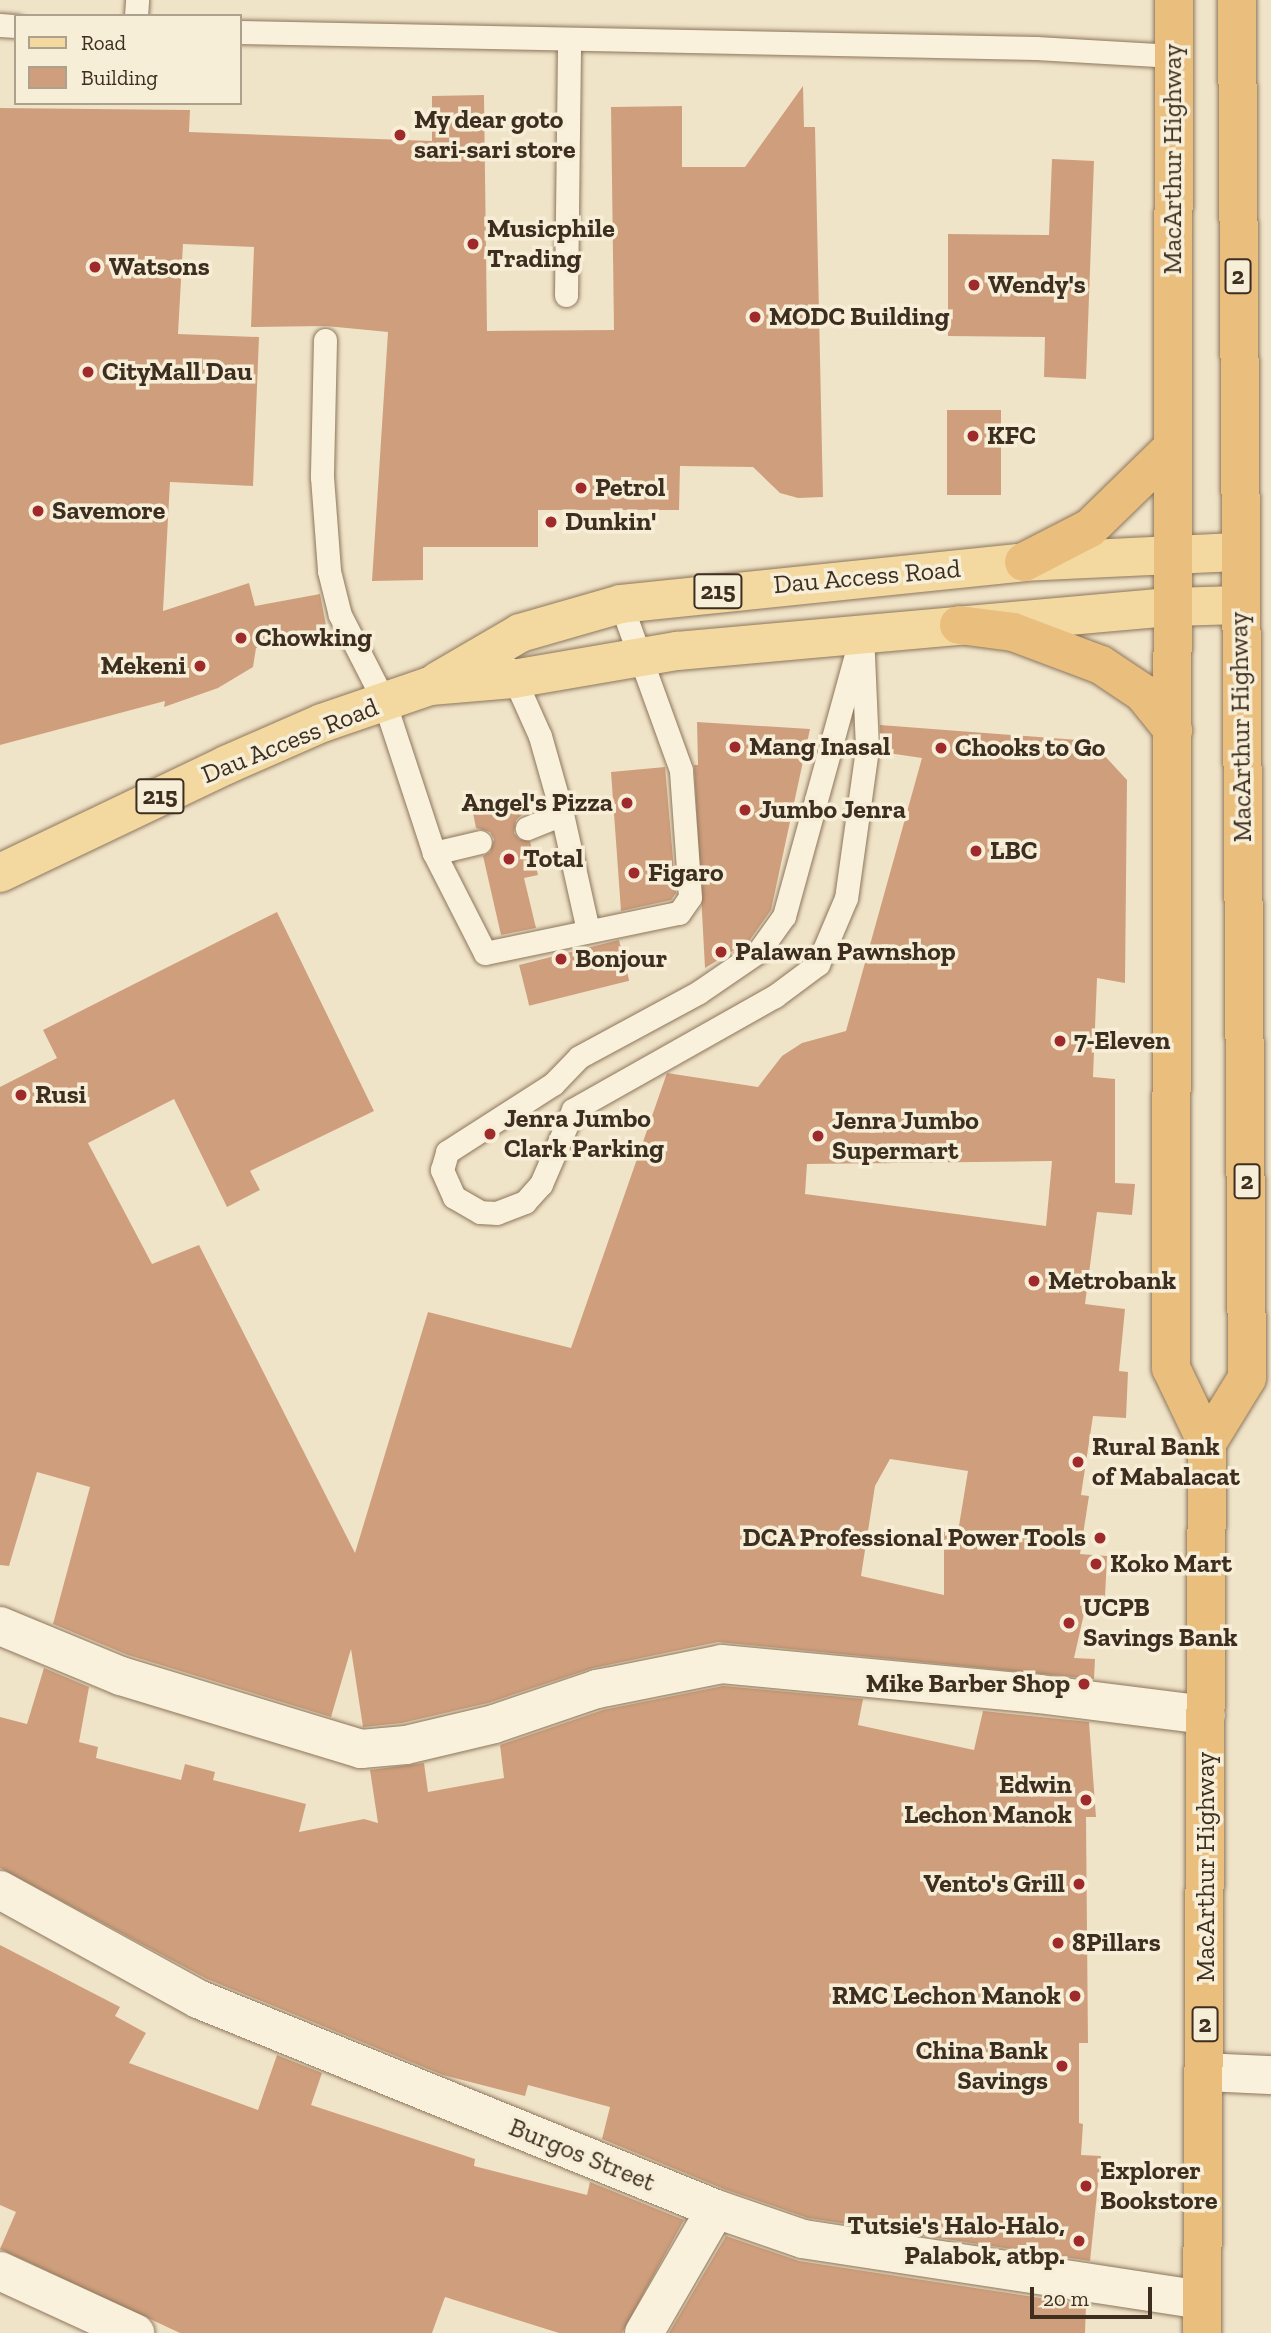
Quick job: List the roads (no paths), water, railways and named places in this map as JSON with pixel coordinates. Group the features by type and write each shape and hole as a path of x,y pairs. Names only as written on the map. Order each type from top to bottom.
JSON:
{"highway":[{"name":"MacArthur Highway","path":"1174,0 1170,450 1173,730 1171,1368 1207,1443 1201,2316"},
{"name":"MacArthur Highway","path":"1207,1443 1247,1378 1237,0"},
{"path":"1024,562 1090,528 1170,450"},
{"path":"959,625 1013,632 1101,665 1143,692 1173,730"}],"main road":[{"name":"Dau Access Road","path":"430,686 502,641 553,621 621,604 1024,562 1239,552"},
{"name":"Dau Access Road","path":"0,873 226,765 384,701 430,686 513,678 638,655 1171,607 1240,606"}],"street":[{"path":"0,1626 121,1676 360,1749 406,1745 469,1730 597,1689 723,1664 1040,1694 1206,1715"},
{"name":"Burgos Street","path":"0,1890 198,1999 716,2208 803,2239 1201,2316"},
{"path":"1204,2072 1271,2075"},
{"path":"644,2333 716,2208"},
{"path":"0,2271 135,2333"}],"lane":[{"path":"242,32 1036,48 1174,56"},
{"path":"566,295 569,39"},
{"path":"325,340 322,477 329,571 340,615 384,701 434,852 485,953 679,913 690,897 681,770 621,604"},
{"path":"862,633 867,749 846,898 818,964 775,996 573,1110 541,1184 525,1202 497,1213 480,1212 454,1197 442,1170 447,1152 553,1084 579,1057 685,1000 759,951 784,916 862,633"},
{"path":"502,641 513,678 540,736 562,814 588,930"},
{"path":"527,828 562,814"},
{"path":"434,852 480,842"},
{"path":"685,1000 703,1035"},
{"path":"553,1084 573,1110"}],"place":[{"name":"My dear goto sari-sari store","path":"400,135"},
{"name":"Musicphile Trading","path":"473,244"},
{"name":"Watsons","path":"95,267"},
{"name":"Wendy's","path":"974,285"},
{"name":"MODC Building","path":"755,317"},
{"name":"CityMall Dau","path":"88,372"},
{"name":"KFC","path":"973,436"},
{"name":"Petrol","path":"581,488"},
{"name":"Savemore","path":"38,511"},
{"name":"Dunkin'","path":"551,522"},
{"name":"Chowking","path":"241,638"},
{"name":"Mekeni","path":"200,666"},
{"name":"Mang Inasal","path":"735,747"},
{"name":"Chooks to Go","path":"941,748"},
{"name":"Angel's Pizza","path":"627,803"},
{"name":"Jumbo Jenra","path":"745,810"},
{"name":"LBC","path":"976,851"},
{"name":"Total","path":"509,859"},
{"name":"Figaro","path":"634,873"},
{"name":"Palawan Pawnshop","path":"721,952"},
{"name":"Bonjour","path":"561,959"},
{"name":"7-Eleven","path":"1060,1041"},
{"name":"Rusi","path":"21,1095"},
{"name":"Jenra Jumbo Clark Parking","path":"490,1134"},
{"name":"Jenra Jumbo Supermart","path":"818,1136"},
{"name":"Metrobank","path":"1034,1281"},
{"name":"Rural Bank of Mabalacat","path":"1078,1462"},
{"name":"DCA Professional Power Tools","path":"1100,1538"},
{"name":"Koko Mart","path":"1096,1564"},
{"name":"UCPB Savings Bank","path":"1069,1623"},
{"name":"Mike Barber Shop","path":"1084,1684"},
{"name":"Edwin Lechon Manok","path":"1086,1800"},
{"name":"Vento's Grill","path":"1079,1884"},
{"name":"8Pillars","path":"1058,1943"},
{"name":"RMC Lechon Manok","path":"1075,1996"},
{"name":"China Bank Savings","path":"1062,2066"},
{"name":"Explorer Bookstore","path":"1086,2186"},
{"name":"Tutsie's Halo-Halo, Palabok, atbp.","path":"1079,2241"}]}
